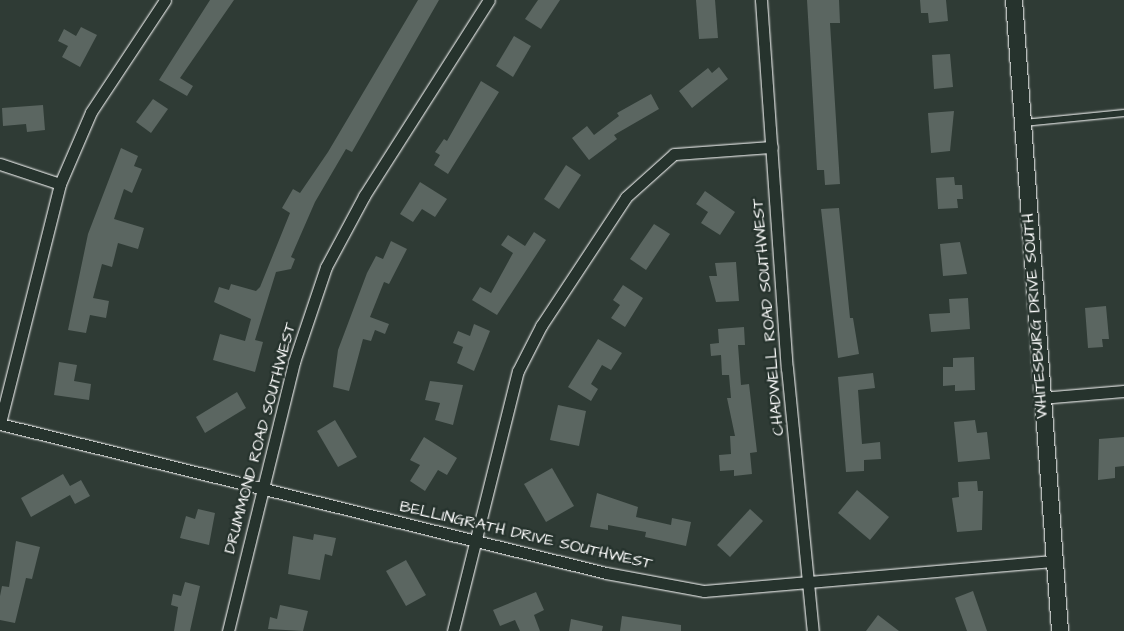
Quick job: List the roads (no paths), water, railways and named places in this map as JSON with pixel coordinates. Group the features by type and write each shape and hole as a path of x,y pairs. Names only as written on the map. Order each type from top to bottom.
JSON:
{"main road":[{"name":"WHITESBURG DRIVE SOUTH","path":"1014,0 1040,398 1060,631"}],"street":[{"path":"0,424 60,184 91,112 165,0"},
{"name":"DRUMMOND ROAD SOUTHWEST","path":"228,631 294,362 326,267 364,196 489,0"},
{"name":"CHADWELL ROAD SOUTHWEST","path":"761,0 813,631"},
{"path":"453,631 474,540 518,371 541,326 626,197 674,154 772,147"},
{"path":"0,164 60,184"},
{"path":"1040,398 1124,391"},
{"name":"BELLINGRATH DRIVE SOUTHWEST","path":"0,424 262,490 606,573 704,591 809,586 1053,561"}],"lane":[{"path":"1022,123 1124,113"}]}
